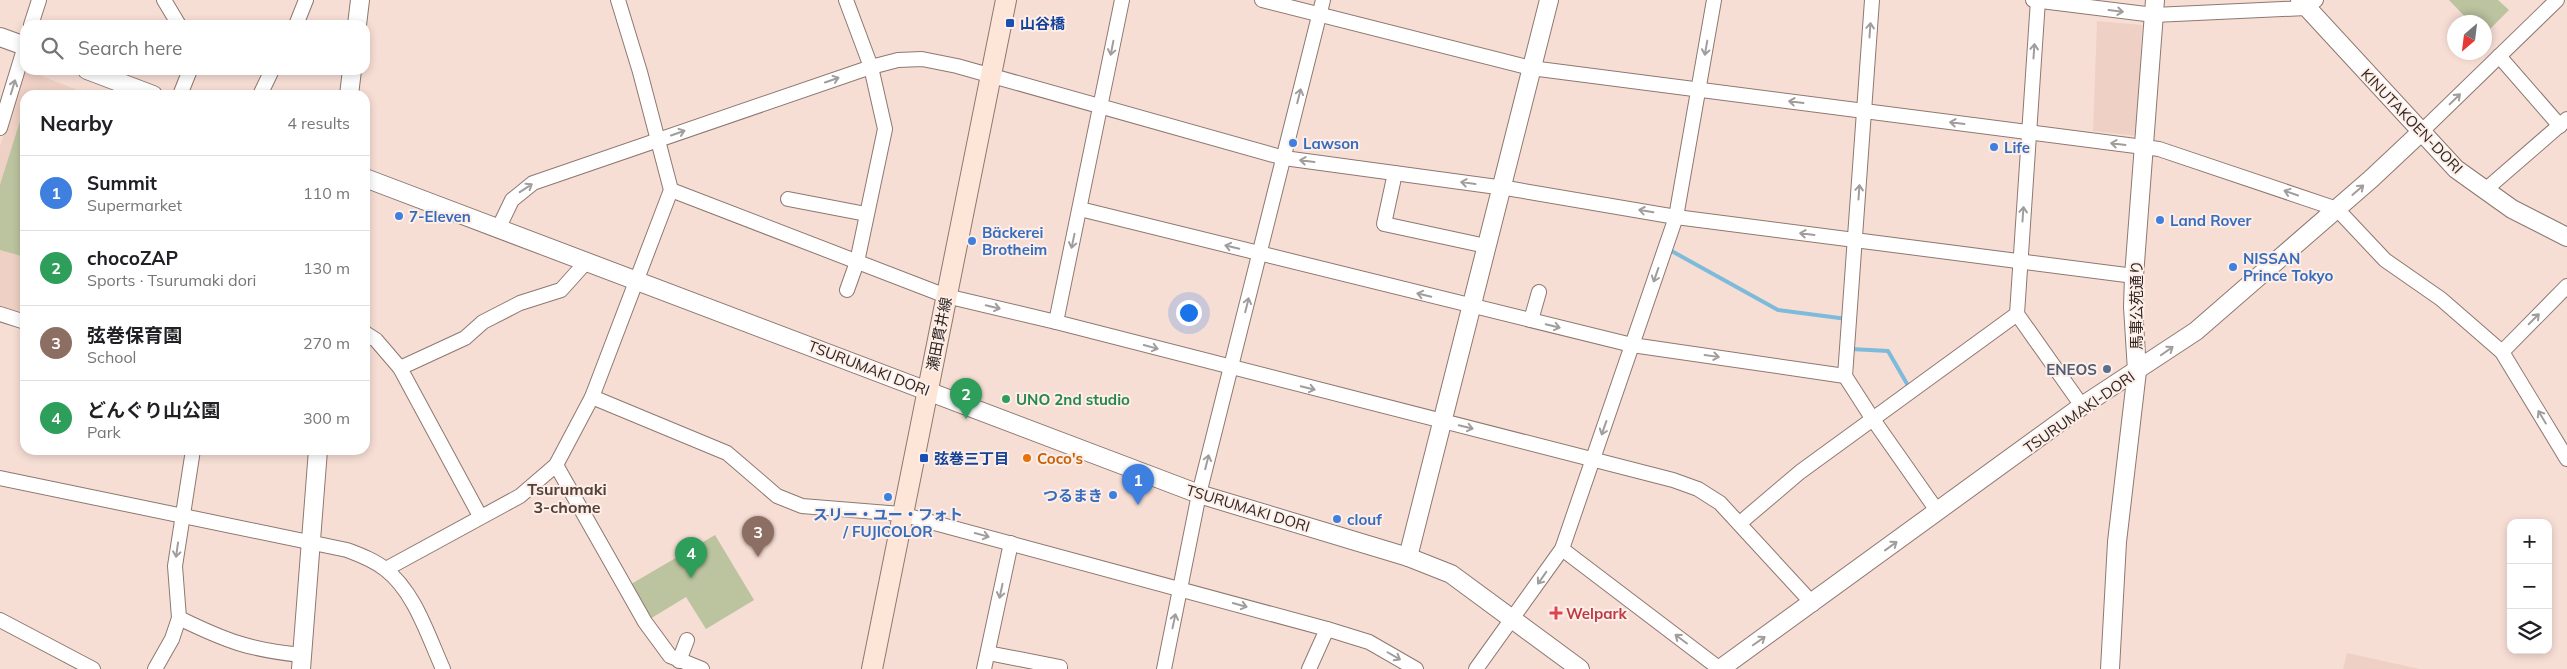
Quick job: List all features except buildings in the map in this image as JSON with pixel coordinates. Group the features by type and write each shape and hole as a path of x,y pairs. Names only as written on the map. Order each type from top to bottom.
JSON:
{"main road":[{"name":"瀬田貫井線","path":"872,669 901,514 928,390 1006,0"}],"street":[{"path":"33,20 39,0"},
{"path":"164,0 176,20"},
{"path":"298,20 306,0"},
{"path":"358,20 360,0"},
{"path":"386,569 480,516 520,496 556,465 592,397 671,190 656,141 640,72 618,0"},
{"path":"846,0 870,67 885,129 857,262 847,290"},
{"path":"1056,322 1122,0"},
{"path":"1262,0 1531,68 2159,149 2337,209 2385,260 2441,299 2502,352 2567,459"},
{"path":"1164,669 1199,494 1323,0"},
{"path":"1408,557 1548,0"},
{"path":"1476,669 1562,549 1676,217 1714,0"},
{"path":"1872,0 1845,376 1938,512"},
{"path":"2033,0 2154,8 2307,3"},
{"path":"2038,0 2017,314 2082,406"},
{"path":"2420,133 2557,0"},
{"name":"KINUTAKOEN-DORI","path":"2307,3 2420,133 2456,169 2484,191 2527,218 2567,237"},
{"name":"馬事公苑通り","path":"2110,669 2117,542 2137,371 2133,307 2134,276 2154,8"},
{"path":"0,37 20,44"},
{"path":"2484,191 2563,122 2499,56"},
{"path":"499,227 512,200 533,183 870,67 898,60 922,59 992,75 1284,158 1501,188 1676,217 2134,276"},
{"path":"0,128 20,62"},
{"path":"100,75 140,90"},
{"path":"182,90 188,75"},
{"path":"262,90 270,75"},
{"path":"350,90 351,75"},
{"name":"TSURUMAKI-DORI","path":"1720,669 1813,604 2082,406 2196,331 2337,209 2420,133"},
{"path":"1394,173 1384,224 1486,246"},
{"name":"TSURUMAKI DORI","path":"370,180 499,227 1199,494 1408,557 1451,574 1509,624 1580,669"},
{"path":"671,190 946,296 1056,322 1673,480 1698,489 1720,504 1813,604"},
{"path":"788,199 866,214"},
{"path":"1080,209 1632,346 1845,376"},
{"path":"400,368 465,338 483,322 520,303 561,290 587,261"},
{"path":"2502,352 2567,286"},
{"path":"1531,320 1539,292"},
{"path":"0,314 20,320"},
{"path":"1740,524 1800,472 2017,314"},
{"path":"370,336 376,340 400,368 480,516"},
{"path":"592,397 727,453 777,496 802,506 901,514 1011,543 1180,588 1369,642 1416,669"},
{"path":"155,669 172,639 179,618 175,566 192,455"},
{"path":"179,618 224,640 302,662 318,455"},
{"path":"556,465 645,622 670,656 702,669"},
{"path":"0,478 182,514 347,550 373,561 386,569 406,591 444,669"},
{"path":"984,669 1011,543"},
{"path":"1562,549 1720,669"},
{"path":"0,620 93,669"},
{"path":"1309,669 1327,629"},
{"path":"679,660 687,640"},
{"path":"988,653 1060,667 1060,669"}],"shaded area":[{"path":"2097,21 2142,25 2137,136 2093,131"},
{"path":"22,75 39,75 77,90 20,90 20,313 0,307 0,146"},
{"path":"2347,653 2420,669 2343,669"}],"green space":[{"path":"2449,0 2498,0 2509,10 2492,27 2492,15 2463,15"},
{"path":"20,121 20,256 0,250 0,185"},
{"path":"715,535 754,600 706,629 686,597 645,622 626,587"}],"waterway":[{"path":"1668,249 1778,310 1847,319"},
{"path":"1851,349 1888,351 1910,389"}],"place":[{"name":"山谷橋","path":"1010,23"},
{"name":"Lawson","path":"1293,143"},
{"name":"Life","path":"1994,147"},
{"name":"7-Eleven","path":"399,216"},
{"name":"Land Rover","path":"2160,220"},
{"name":"Bäckerei Brotheim","path":"972,241"},
{"name":"NISSAN Prince Tokyo","path":"2233,267"},
{"name":"ENEOS","path":"2107,369"},
{"name":"UNO 2nd studio","path":"1006,399"},
{"name":"chocoZAP","path":"966,419"},
{"name":"弦巻三丁目","path":"924,458"},
{"name":"Coco's","path":"1027,458"},
{"name":"つるまき","path":"1113,495"},
{"name":"スリー・ユー・フォト / FUJICOLOR","path":"888,497"},
{"name":"Summit","path":"1138,505"},
{"name":"clouf","path":"1337,519"},
{"name":"弦巻保育園","path":"758,557"},
{"name":"どんぐり山公園","path":"691,578"},
{"name":"Welpark","path":"1556,613"}],"district":[{"name":"Tsurumaki 3-chome","path":"567,498"}]}
